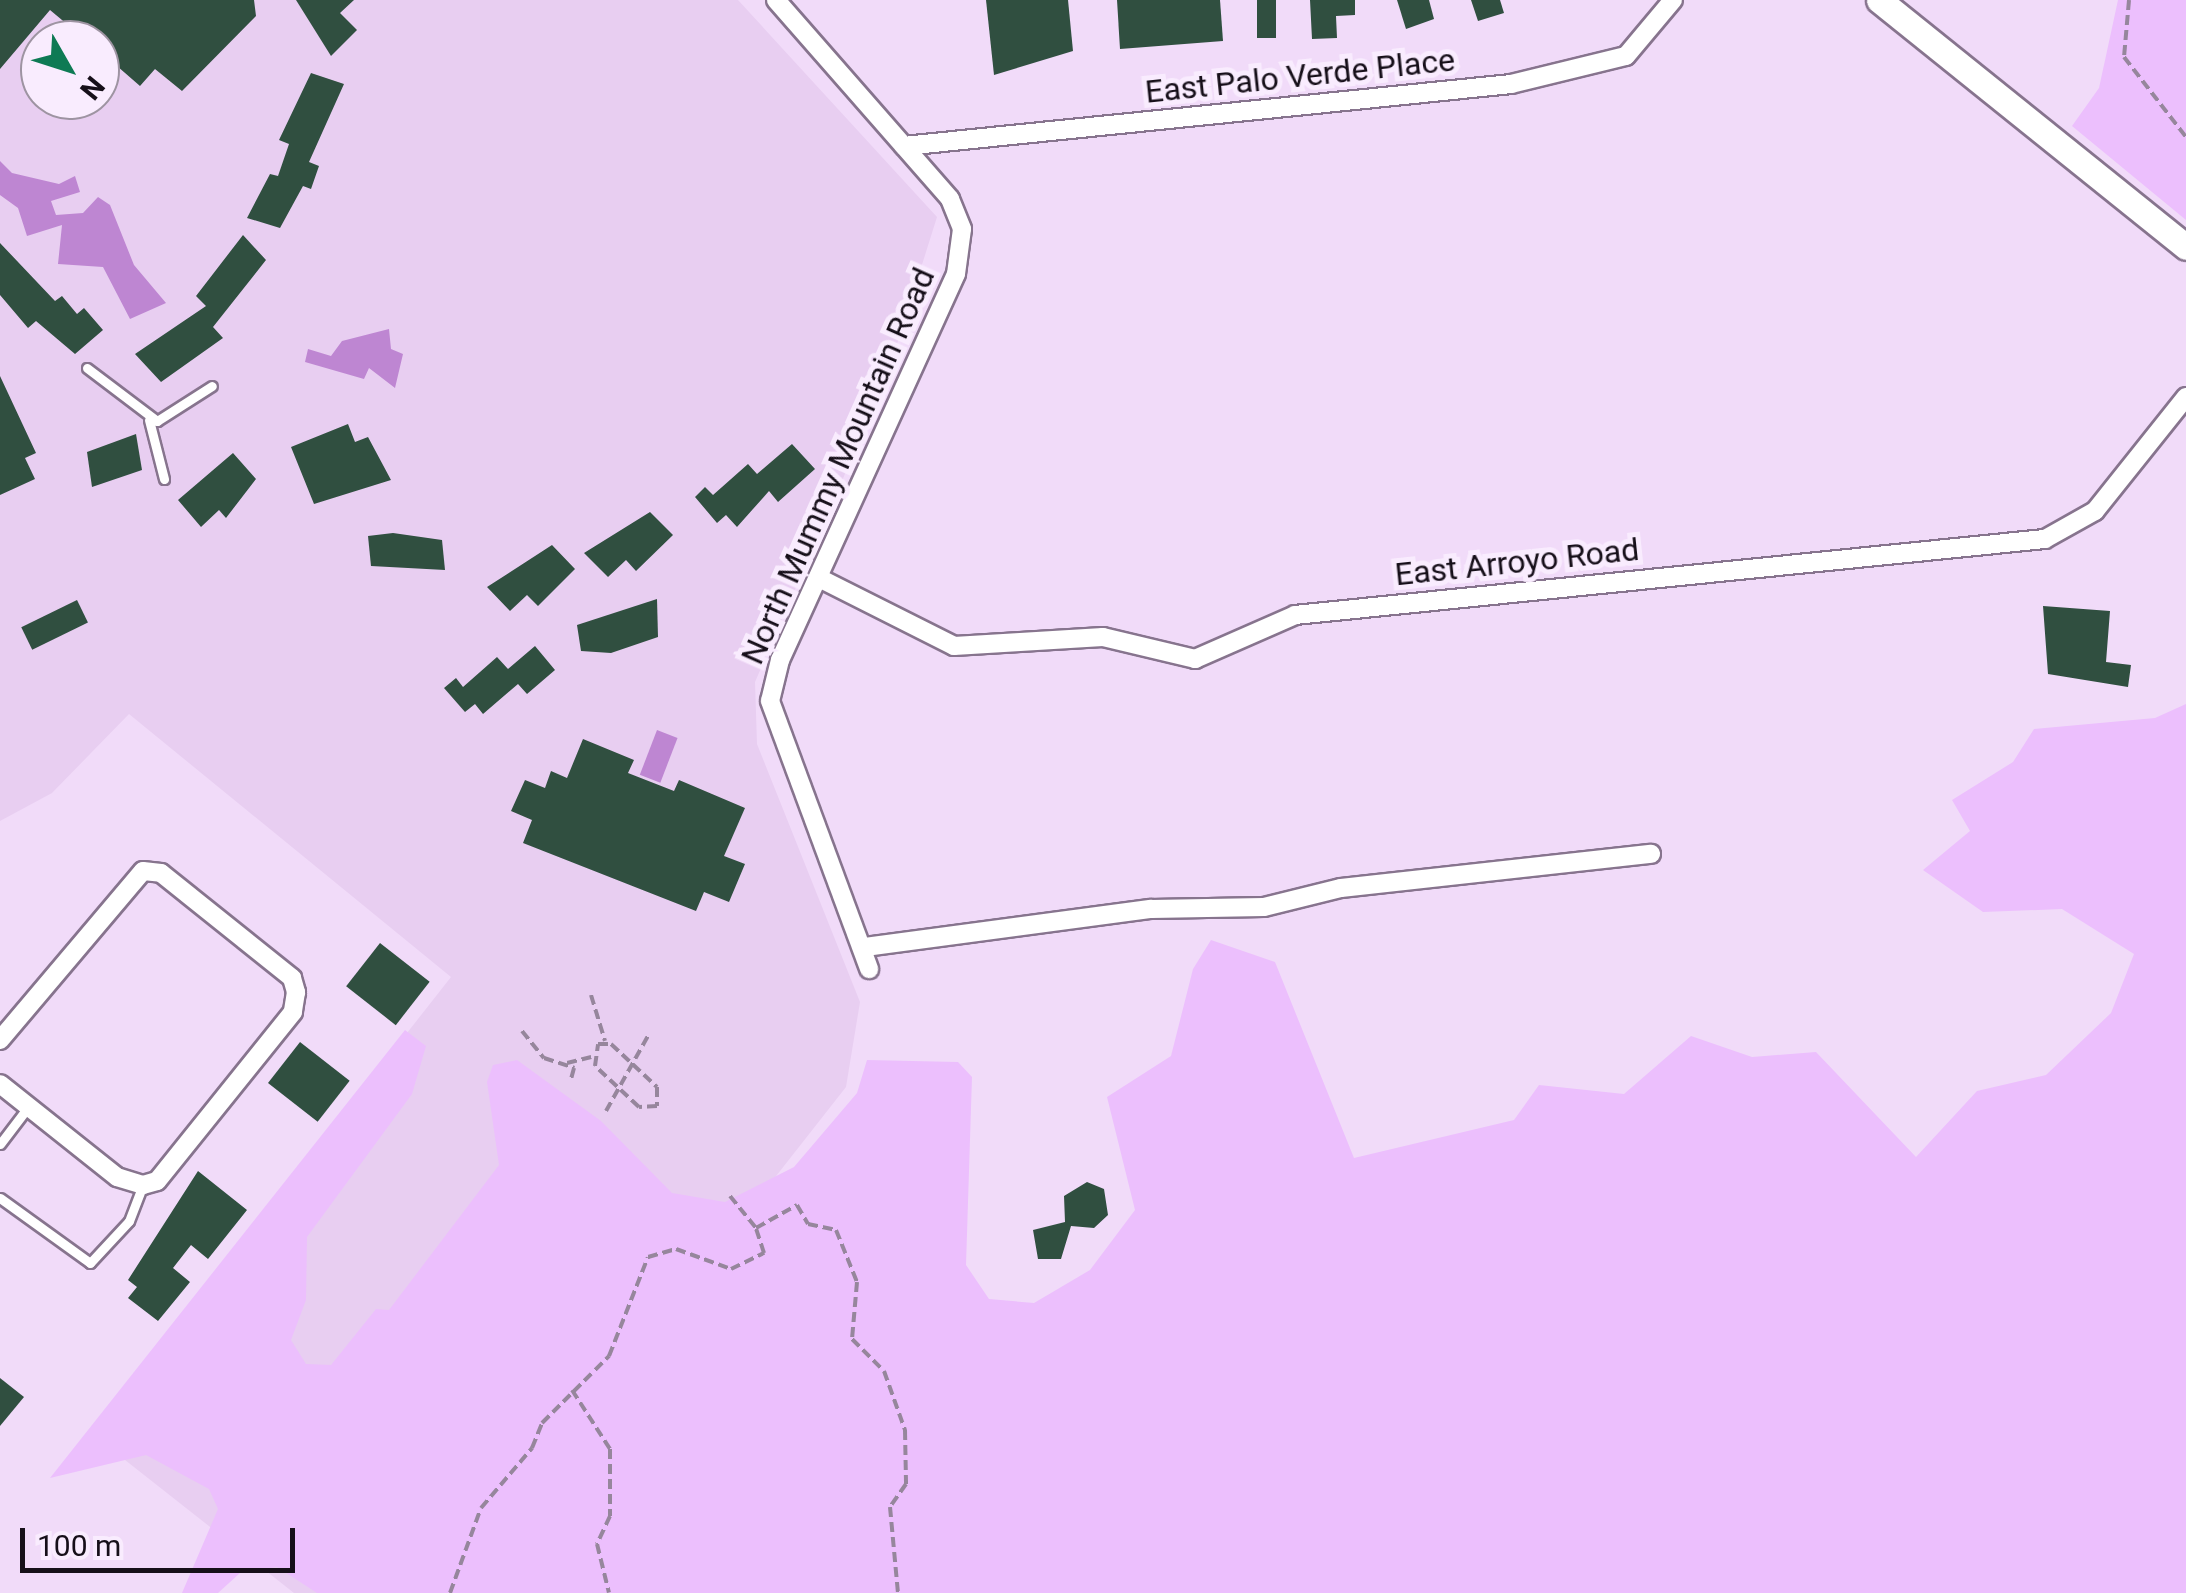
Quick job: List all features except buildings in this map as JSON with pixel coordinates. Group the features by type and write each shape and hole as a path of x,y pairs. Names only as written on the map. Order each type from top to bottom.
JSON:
{"street":[{"name":"North Mummy Mountain Road","path":"776,0 956,211 962,258 819,578 770,701 865,947 870,969"},
{"name":"East Palo Verde Place","path":"904,146 1511,84 1626,56 1673,0"},
{"path":"1879,0 2186,247"},
{"name":"East Arroyo Road","path":"819,578 954,646 1104,637 1196,659 1295,615 2045,539 2095,511 2186,398"},
{"path":"865,947 1151,909 1264,907 1341,888 1651,854"},
{"path":"0,1040 143,870 161,873 292,978 294,1012 157,1181 143,1185 117,1177 0,1084"}],"lane":[{"path":"87,368 149,420 164,480"},
{"path":"149,420 212,386"},
{"path":"0,1144 28,1106"},
{"path":"0,1198 90,1263 129,1222 143,1185"}],"path":[{"path":"2128,0 2124,57 2186,137"},
{"path":"591,996 605,1042 658,1087 657,1106 639,1107 591,1058"},
{"path":"522,1031 544,1058 566,1064 591,1058 605,1042"},
{"path":"606,1111 616,1086 634,1065 648,1034"},
{"path":"566,1064 571,1079"},
{"path":"450,1593 481,1508 571,1389 610,1356 648,1257 676,1249 731,1269 764,1253 756,1228 730,1196"},
{"path":"756,1228 798,1205 808,1224 836,1230 857,1282 852,1339 884,1371 905,1430 906,1484 890,1506 898,1593"},
{"path":"571,1389 610,1449 610,1516 596,1544 609,1593"}],"shaded area":[{"path":"0,0 738,0 937,217 886,379 755,682 757,744 860,1002 846,1087 449,1593 294,1593 92,1434 451,977 129,714 52,793 0,821"},
{"path":"2118,0 2186,0 2186,220 2072,126 2099,88"},
{"path":"0,161 12,173 59,184 75,176 80,192 51,201 56,215 83,213 98,197 110,205 134,265 166,303 130,319 103,267 58,264 62,225 27,236 18,208 0,195"},
{"path":"389,329 391,349 403,354 395,388 369,368 364,379 305,362 308,349 331,356 342,341"},
{"path":"2186,704 2186,1593 317,1593 277,1567 240,1573 218,1593 182,1593 218,1509 209,1489 146,1455 50,1478 405,1030 426,1046 412,1094 307,1237 306,1300 291,1340 306,1364 331,1365 376,1309 389,1310 499,1165 487,1082 493,1065 517,1060 601,1121 672,1193 725,1202 794,1167 857,1093 867,1060 958,1062 972,1077 966,1265 989,1299 1034,1303 1090,1270 1135,1210 1107,1097 1171,1056 1193,969 1211,940 1275,962 1354,1158 1514,1120 1539,1085 1624,1094 1691,1036 1752,1057 1816,1052 1916,1157 1977,1091 2046,1075 2111,1013 2134,954 2062,909 1983,912 1923,870 1970,831 1952,800 2013,762 2034,729 2155,718"},
{"path":"657,730 678,738 660,783 640,775"}]}
